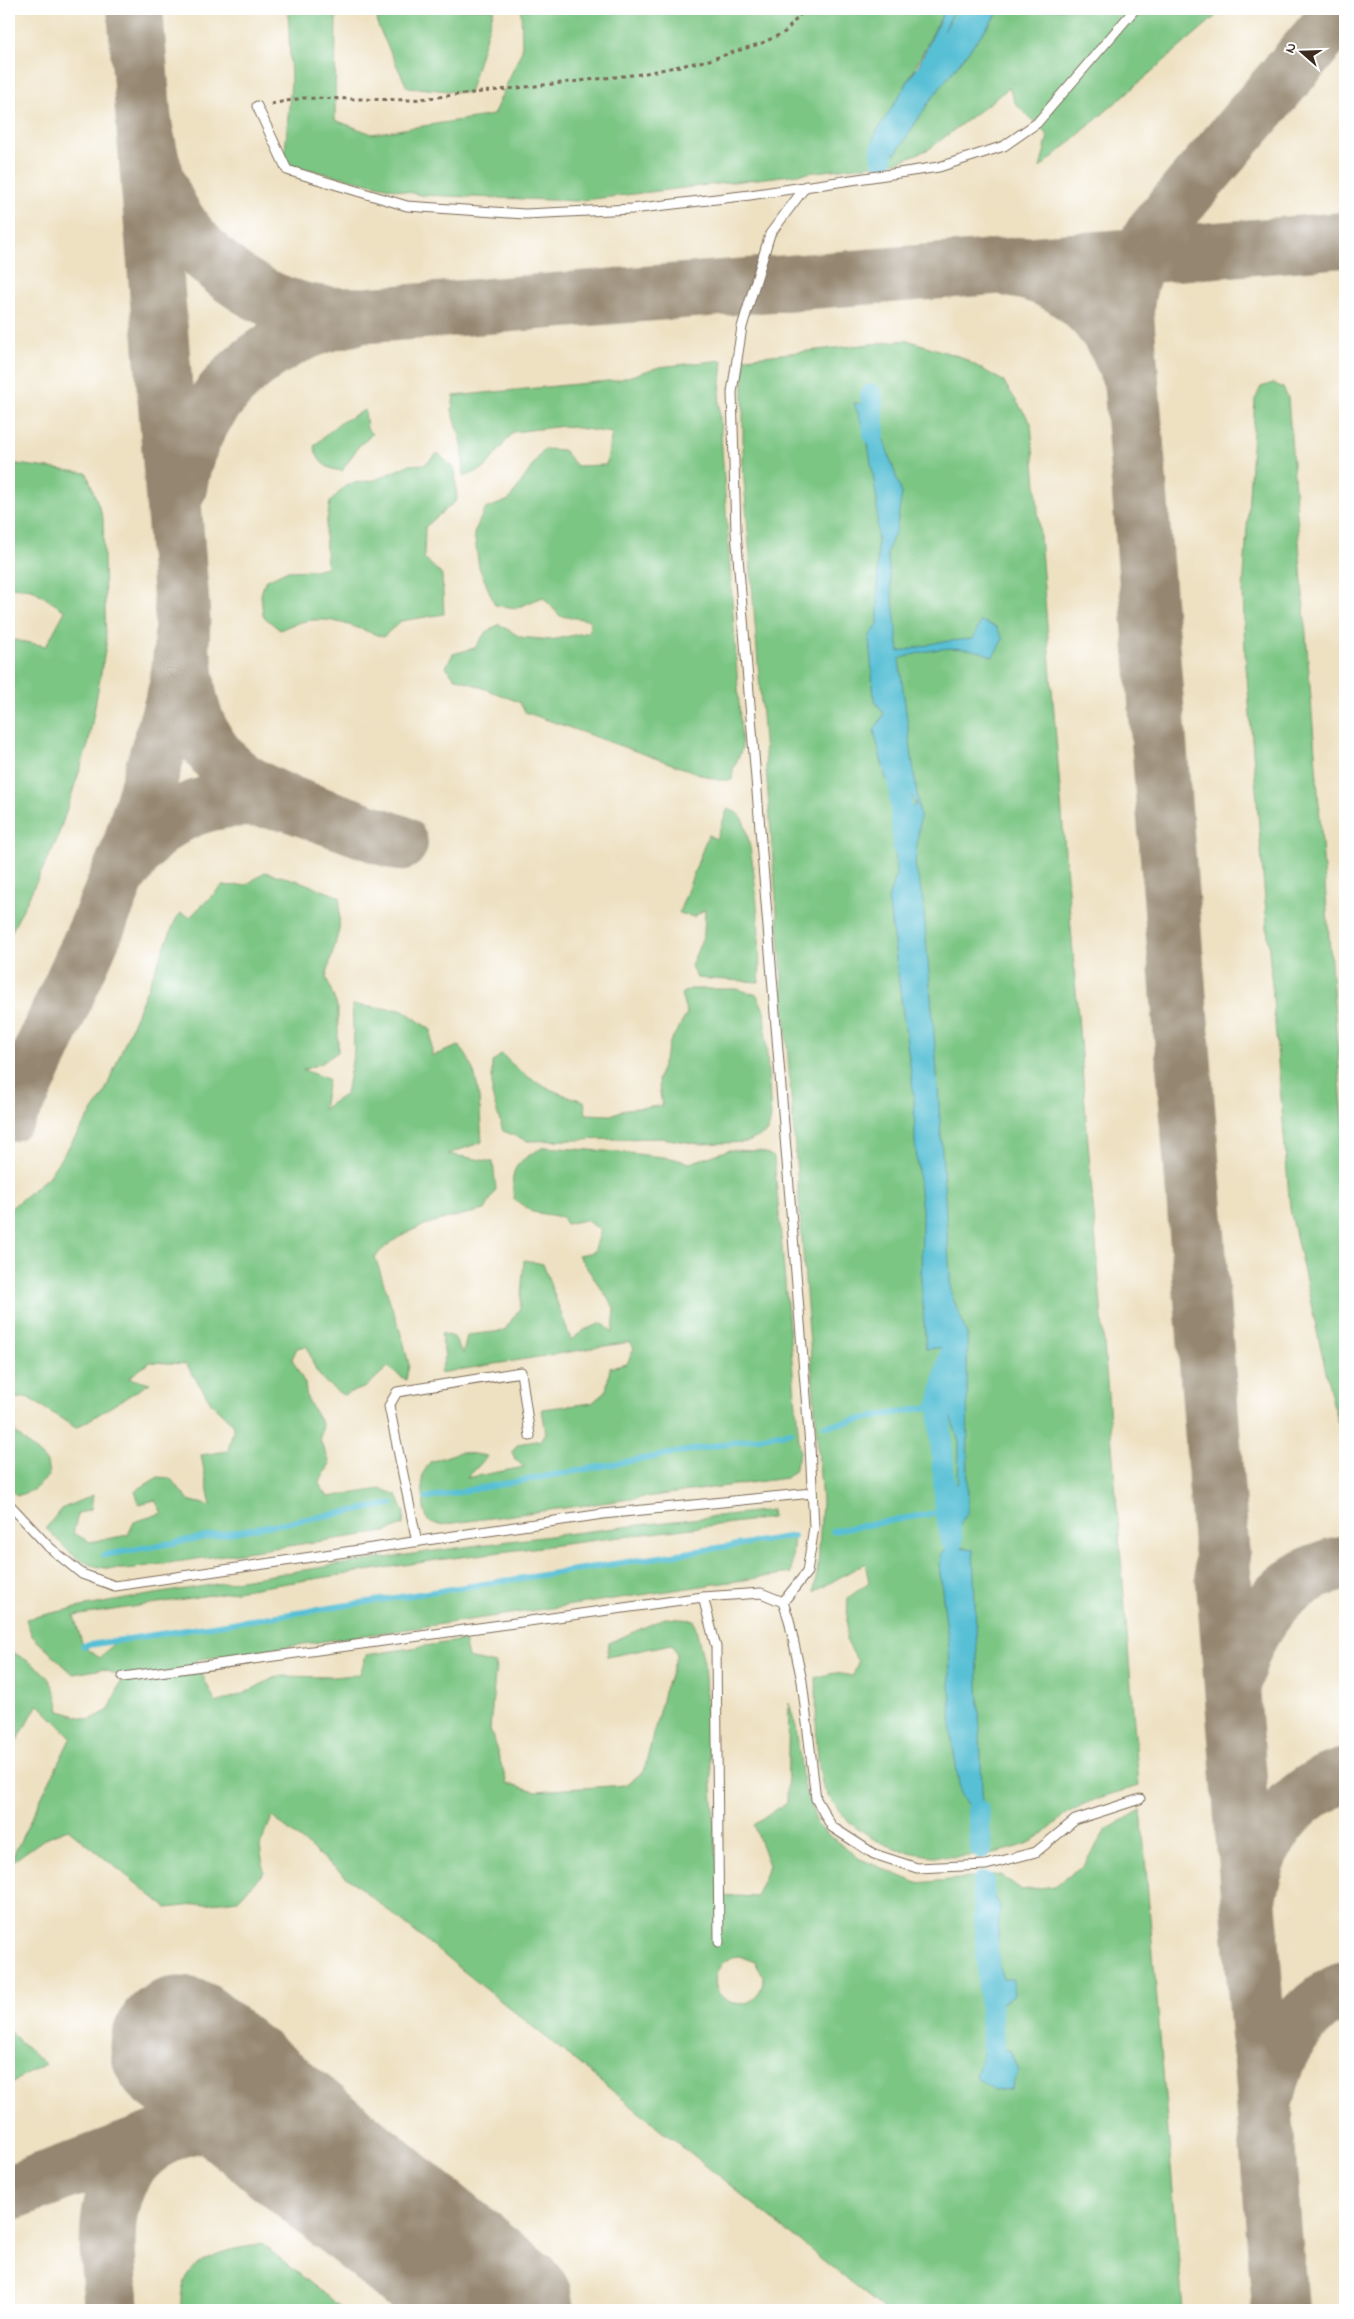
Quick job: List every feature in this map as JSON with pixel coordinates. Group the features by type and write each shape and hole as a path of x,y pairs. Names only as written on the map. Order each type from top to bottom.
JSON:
{"lane":[{"path":"257,106 287,170 407,206 525,214 632,209 940,167 1004,146 1037,123 1135,9"},
{"path":"783,1602 807,1572 814,1527 736,532 732,392 742,327 770,234 806,186"},
{"path":"417,1542 389,1406 398,1392 521,1372 530,1436"},
{"path":"9,1504 49,1547 82,1574 115,1586 602,1514 812,1493"},
{"path":"123,1677 703,1597 761,1593 783,1602 789,1620 802,1681 816,1799 832,1827 874,1854 917,1868 986,1865 1036,1852 1075,1820 1140,1799"},
{"path":"703,1597 716,1647 719,1942"}],"path":[{"path":"257,106 303,98 411,100 641,74 710,60 762,43 785,32 800,15 802,9"}],"green space":[{"path":"288,9 336,9 335,120 372,134 493,115 522,50 521,9 945,9 871,152 896,153 929,102 1001,9 1224,9 1040,168 1048,136 1015,103 1009,88 929,149 898,162 576,201 421,195 284,164 291,82"},
{"path":"376,9 494,9 469,93 407,87 378,26"},
{"path":"955,9 975,9 935,61 938,44"},
{"path":"907,340 961,357 1003,381 1031,423 1139,1786 1102,1797 1076,1808 1033,1841 1008,1850 982,1855 953,1857 925,1855 897,1849 872,1838 850,1823 833,1802 824,1788 819,1770 816,1677 835,1673 853,1676 858,1662 846,1640 848,1598 869,1582 865,1563 814,1592 818,1565 822,1502 743,466 745,358"},
{"path":"723,360 719,404 742,749 733,769 732,780 717,780 525,712 519,702 454,677 446,667 453,654 475,648 485,633 499,624 520,637 551,640 589,632 590,620 560,616 543,597 516,608 495,605 479,567 474,533 485,509 509,500 544,449 563,450 577,466 606,465 612,433 564,426 513,432 485,468 464,477 462,443 452,410 454,396 618,380 659,367"},
{"path":"1273,383 1283,388 1288,398 1345,1146 1345,1430 1338,1423 1336,1417 1290,1209 1245,653 1243,592 1255,400 1261,387"},
{"path":"365,410 367,429 372,434 358,447 342,471 323,464 314,446 338,424"},
{"path":"438,453 455,470 457,500 425,527 424,558 442,575 444,614 401,621 383,637 343,623 320,620 295,624 280,630 263,616 261,594 265,581 286,571 314,570 327,567 325,532 330,502 347,484 375,480 408,465 425,464"},
{"path":"9,463 87,473 103,518 106,645 88,745 56,842 9,937 9,639 46,646 65,611 32,589 9,587"},
{"path":"728,808 741,817 750,848 758,923 759,982 697,978 691,966 704,934 705,909 694,917 679,913 708,835 716,839"},
{"path":"265,872 299,881 340,897 339,930 326,977 338,1009 338,1052 322,1063 303,1070 328,1079 323,1109 346,1094 354,1050 352,1005 403,1010 431,1030 432,1056 459,1046 472,1067 478,1091 482,1142 448,1154 493,1162 496,1189 485,1210 440,1220 412,1230 386,1246 375,1257 403,1340 409,1365 406,1380 388,1367 366,1387 343,1395 319,1375 307,1346 297,1348 292,1359 305,1384 307,1399 322,1424 320,1440 330,1463 319,1484 328,1497 381,1489 397,1495 404,1512 403,1525 385,1532 127,1569 100,1567 81,1560 46,1528 61,1509 93,1495 91,1509 78,1514 73,1533 90,1542 128,1535 134,1522 162,1513 155,1500 139,1504 135,1491 158,1477 170,1478 188,1500 211,1506 201,1455 228,1451 234,1425 212,1404 186,1364 150,1362 128,1378 150,1383 76,1428 27,1397 9,1400 9,1210 48,1177 103,1096 176,919 181,913 190,917 222,886 246,885"},
{"path":"690,989 737,989 757,995 764,1010 771,1117 768,1132 748,1142 699,1144 661,1138 528,1141 503,1131 492,1095 492,1062 502,1054 520,1071 540,1084 561,1094 584,1101 586,1114 611,1115 626,1109 662,1106 658,1079 670,1042 687,1014 681,994"},
{"path":"544,1147 619,1152 671,1158 690,1163 729,1150 760,1151 774,1157 800,1452 794,1471 786,1478 439,1525 428,1521 424,1509 422,1475 430,1462 460,1452 488,1456 467,1478 524,1467 515,1459 512,1452 518,1444 541,1440 546,1433 542,1409 592,1403 606,1391 610,1368 627,1364 634,1348 630,1342 440,1373 445,1357 441,1333 454,1337 463,1354 467,1335 504,1331 520,1308 524,1260 543,1264 571,1340 584,1330 602,1323 613,1332 615,1309 578,1255 594,1252 601,1230 585,1220 566,1224 562,1217 532,1212 514,1199 514,1172 527,1157"},
{"path":"9,1429 13,1430 47,1462 49,1476 33,1490 17,1496 9,1487"},
{"path":"772,1510 772,1518 437,1560 74,1616 83,1646 100,1658 116,1641 794,1536 791,1573 195,1660 216,1703 245,1693 277,1676 334,1677 360,1674 366,1655 464,1640 468,1658 496,1664 490,1729 507,1783 536,1791 626,1785 644,1771 664,1692 677,1656 672,1644 607,1657 609,1643 665,1618 694,1620 704,1662 719,1895 756,1897 769,1865 754,1825 787,1802 789,1703 796,1727 803,1784 818,1826 858,1858 917,1883 1001,1875 1022,1890 1055,1886 1083,1866 1106,1830 1141,1810 1183,2310 885,2310 272,1817 260,1846 264,1872 238,1900 167,1908 68,1829 47,1837 9,1864 71,1737 38,1704 9,1755 9,1650 44,1673 54,1688 60,1711 90,1720 109,1710 123,1677 103,1669 73,1674 32,1636 26,1619 111,1602 383,1558","holes":["739,1956 755,1962 763,1976 760,1990 754,1999 745,2003 734,2003 725,1999 718,1992 715,1982 718,1970 722,1964 729,1958"]},
{"path":"9,2031 45,2064 13,2082 9,2082"},
{"path":"262,2244 344,2310 181,2310 182,2292 186,2278 194,2267 217,2254"}],"water":[{"path":"945,9 955,9 938,44 936,60 975,9 1001,9 929,102 896,153 871,152 874,136 919,64"},
{"path":"854,403 872,405 902,494 896,530 887,552 899,652 939,642 973,639 981,621 996,627 1003,639 993,657 982,652 958,648 922,652 899,659 920,817 915,864 923,901 936,1057 951,1293 967,1334 968,1513 960,1524 958,1537 959,1547 973,1549 983,1814 981,1841 971,1810 961,1796 952,1741 949,1647 939,1565 942,1553 953,1547 947,1499 952,1484 958,1483 959,1442 948,1409 939,1405 957,1377 952,1347 926,1349 921,1283 922,1211 915,1142 914,1097 888,898 896,876 894,820 900,820 916,804 904,783 886,779 874,731 884,714 874,699 869,637 878,624 877,500 867,438"},
{"path":"992,1891 1000,1906 997,1948 999,1967 1003,1979 1013,1979 1014,1996 1002,2003 991,2002 984,2005 993,2049 1010,2050 1018,2072 1011,2089 993,2091 976,2076 988,2035 980,2003 981,1969 987,1961 990,1938 984,1916 984,1893"}],"waterway":[{"path":"939,59 972,9"},
{"path":"882,158 882,147 896,126"},
{"path":"871,395 874,434"},
{"path":"897,753 904,848"},
{"path":"949,1318 952,1347 939,1405 946,1511 952,1541"},
{"path":"825,1426 939,1405"},
{"path":"426,1498 791,1432"},
{"path":"104,1555 392,1504"},
{"path":"833,1531 946,1511"},
{"path":"83,1646 794,1536"},
{"path":"978,1811 981,1848"},
{"path":"983,1882 993,2049"}],"taxiway":[{"path":"9,1114 26,1085 98,925 129,850 176,690 180,660 182,610 135,9"},
{"path":"1280,2310 1126,314 1134,270 1155,230 1329,26 1345,12"},
{"path":"144,123 152,163 160,187 184,230 200,249 218,266 260,294 306,311 330,314 371,315 1345,240"},
{"path":"1012,270 1032,274 1051,281 1068,291 1084,304 1110,334 1127,371"},
{"path":"179,488 187,456 200,427 217,400 239,376 264,355 291,338 321,326 353,318"},
{"path":"185,662 190,702 198,725 208,744 233,773 265,793 283,801 400,843"},
{"path":"126,866 140,846 157,830 175,817 194,808 215,802 237,800 284,803"},
{"path":"1234,1683 1239,1662 1248,1642 1258,1623 1271,1605 1286,1590 1304,1578 1323,1569 1345,1563"},
{"path":"1250,1890 1262,1853 1270,1835 1281,1820 1294,1805 1309,1793 1326,1783 1345,1776"},
{"path":"1266,2097 1276,2064 1293,2033 1316,2008 1329,1997 1345,1989"},
{"path":"9,2193 179,2130 225,2117 254,2122 276,2131 345,2182"},
{"path":"112,2310 108,2237 110,2214 115,2192 125,2172 141,2153 163,2137"}],"runway":[{"path":"181,2047 504,2310"}]}
